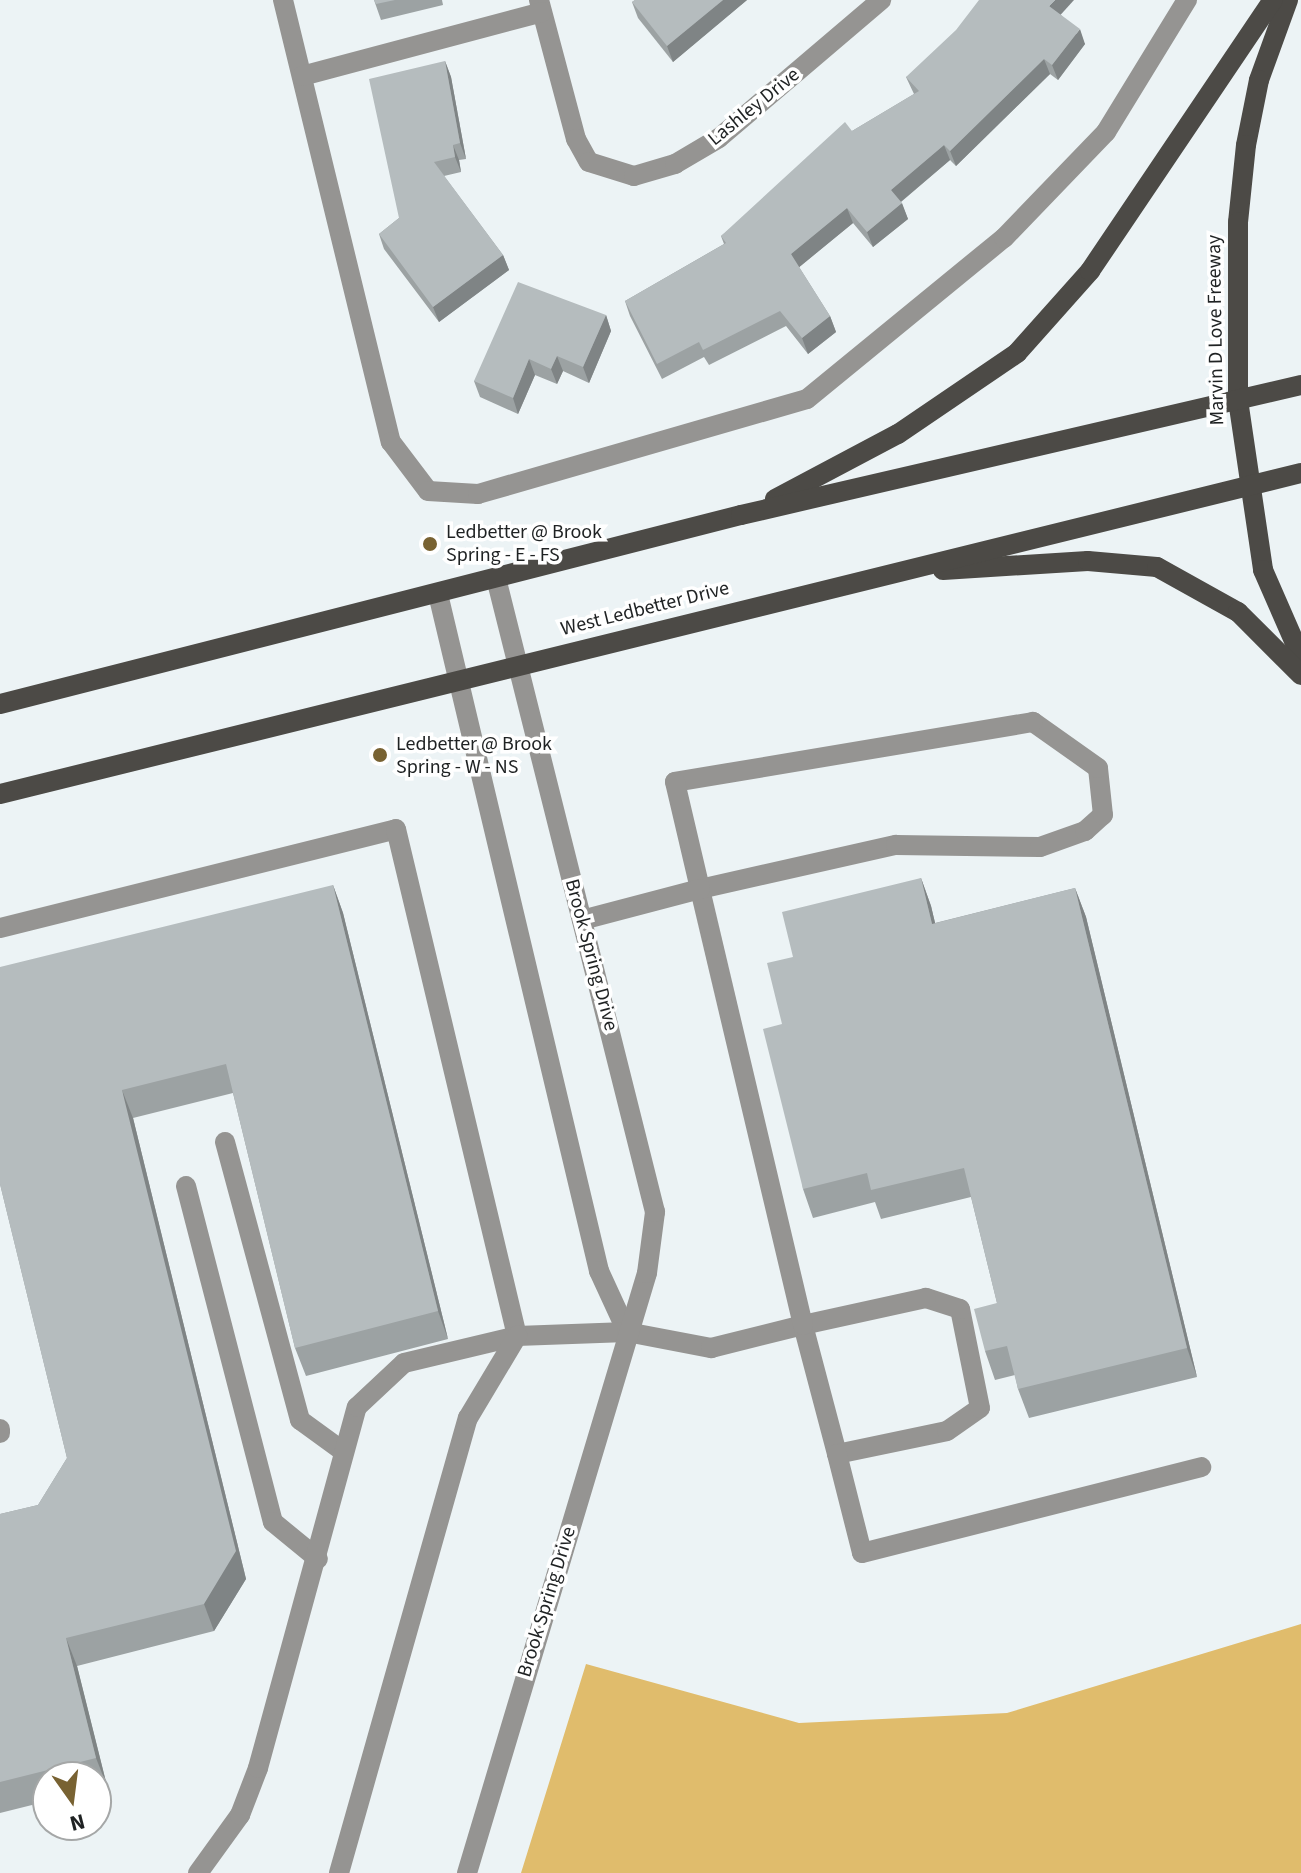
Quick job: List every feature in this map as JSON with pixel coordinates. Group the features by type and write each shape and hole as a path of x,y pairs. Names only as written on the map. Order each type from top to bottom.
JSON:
{"main road":[{"path":"741,515 898,434 1017,353 1090,271 1273,0"},
{"name":"Marvin D Love Freeway","path":"1288,0 1259,80 1246,145 1238,222 1238,400 1247,485 1263,570 1301,657"},
{"path":"0,704 741,515 1301,385"},
{"name":"West Ledbetter Drive","path":"0,794 1301,473"},
{"path":"888,574 1088,561 1157,567 1238,612 1301,675"}],"street":[{"path":"283,0 391,442 428,491 478,494 807,399 1004,238 1106,132 1187,0"},
{"name":"Lashley Drive","path":"541,6 576,139 589,162 609,172 634,176 675,164 719,138 881,0"},
{"path":"302,76 541,6"},
{"name":"Brook Spring Drive","path":"467,1873 647,1273 655,1212 515,666 496,578"},
{"path":"438,594 599,1271 627,1332"},
{"path":"582,920 700,889 896,845 1040,847 1085,831 1103,815 1104,792 1098,768 1033,722 675,782 700,889 803,1325 862,1553 1201,1467"},
{"path":"0,928 396,829 517,1336 468,1418 339,1873"},
{"path":"225,1142 300,1420 344,1452"},
{"path":"186,1186 273,1522 318,1559"},
{"path":"198,1873 240,1815 258,1768 318,1559 357,1407 404,1363 517,1336 627,1332 711,1348 926,1298 960,1309 980,1408 947,1431 837,1454"}],"shaded area":[{"path":"1301,1624 1301,1873 521,1873 586,1664 799,1723 1007,1713"}],"building":[{"path":"374,0 395,0 376,4"},
{"path":"723,0 667,46 632,2"},
{"path":"979,0 1055,0 1049,6 1080,29 1052,65 1044,59 950,151 944,145 891,190 902,203 867,232 847,208 791,254 830,316 802,338 780,311 703,350 699,342 657,364 625,301 726,243 721,236 845,122 852,131 919,91 906,77 956,30"},
{"path":"445,61 460,143 453,145 455,157 434,162 503,255 433,307 379,234 399,218 369,79"},
{"path":"518,282 606,315 583,367 557,356 551,369 529,359 513,398 474,381"},
{"path":"921,878 932,924 1075,888 1187,1348 1018,1389 1007,1346 985,1351 974,1309 997,1303 964,1168 871,1190 867,1173 803,1189 763,1029 782,1024 767,963 793,957 782,912"},
{"path":"333,885 438,1311 295,1348 226,1064 122,1090 236,1551 204,1604 66,1638 96,1758 84,1761 32,1761 32,1774 0,1782 0,1514 38,1505 67,1458 0,1184 0,967"}],"place":[{"name":"Ledbetter @ Brook Spring - E - FS","path":"430,544"},
{"name":"Ledbetter @ Brook Spring - W - NS","path":"380,755"}]}
